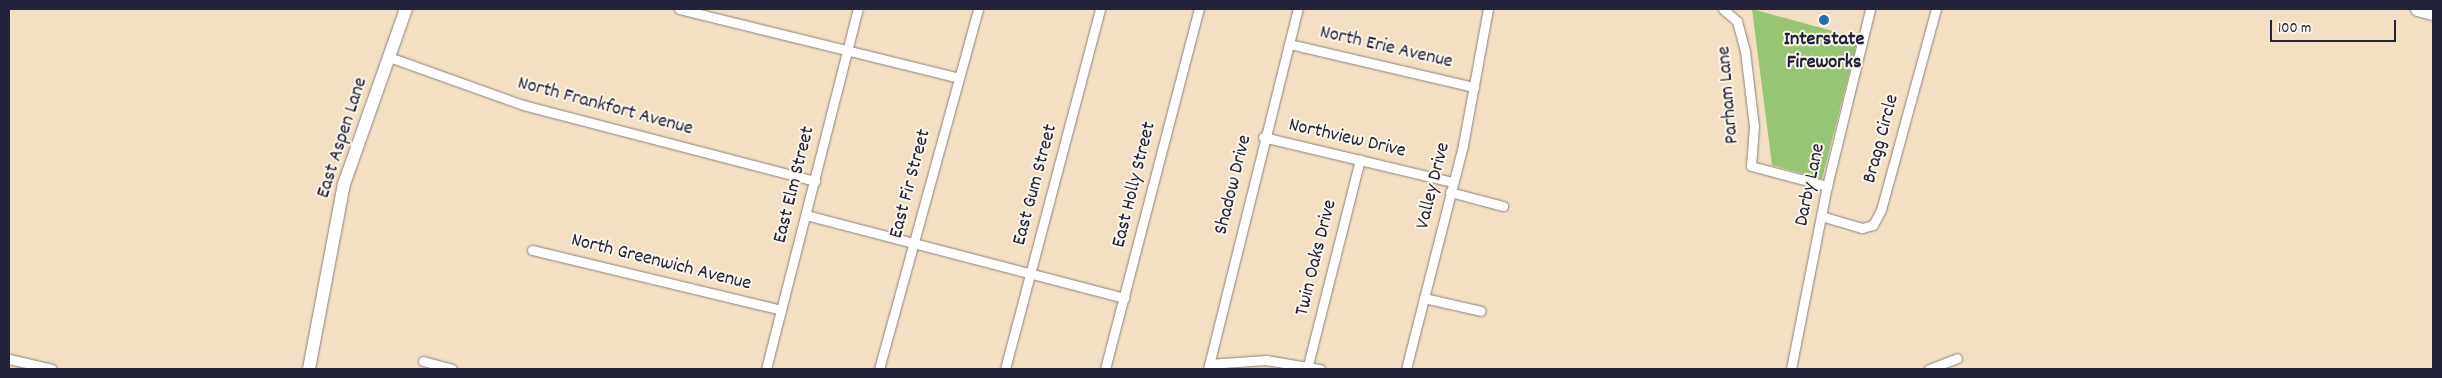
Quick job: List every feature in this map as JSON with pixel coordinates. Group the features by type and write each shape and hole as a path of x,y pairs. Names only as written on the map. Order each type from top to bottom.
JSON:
{"main road":[{"path":"2418,9 2433,13"}],"street":[{"name":"East Aspen Lane","path":"309,369 344,184 406,9"},
{"path":"678,9 959,78"},
{"name":"East Elm Street","path":"766,369 858,9"},
{"name":"East Fir Street","path":"879,369 978,9"},
{"name":"East Gum Street","path":"1005,369 1100,9"},
{"name":"East Holly Street","path":"1105,369 1199,9"},
{"name":"Shadow Drive","path":"1209,367 1264,137 1298,9"},
{"name":"Valley Drive","path":"1406,369 1474,87 1488,9"},
{"name":"Parham Lane","path":"1723,9 1737,21 1745,51 1754,126 1751,166 1827,186"},
{"name":"Darby Lane","path":"1791,369 1827,186 1870,9"},
{"name":"Bragg Circle","path":"1821,216 1862,228 1873,225 1881,210 1936,9"},
{"name":"North Erie Avenue","path":"1289,44 1474,87"},
{"name":"North Frankfort Avenue","path":"389,57 524,106 815,181"},
{"name":"Northview Drive","path":"1264,137 1360,159 1451,187 1503,206"},
{"name":"Twin Oaks Drive","path":"1308,365 1360,159"},
{"path":"806,216 1124,298"},
{"name":"North Greenwich Avenue","path":"532,250 781,310"},
{"path":"1424,298 1481,311"},
{"path":"1929,369 1957,358"},
{"path":"9,359 52,369"},
{"path":"1209,367 1266,360 1308,365 1320,369"},
{"path":"423,361 452,369"}],"green space":[{"path":"1752,9 1858,38 1822,179 1772,165"}],"place":[{"name":"Interstate Fireworks","path":"1824,20"}]}
